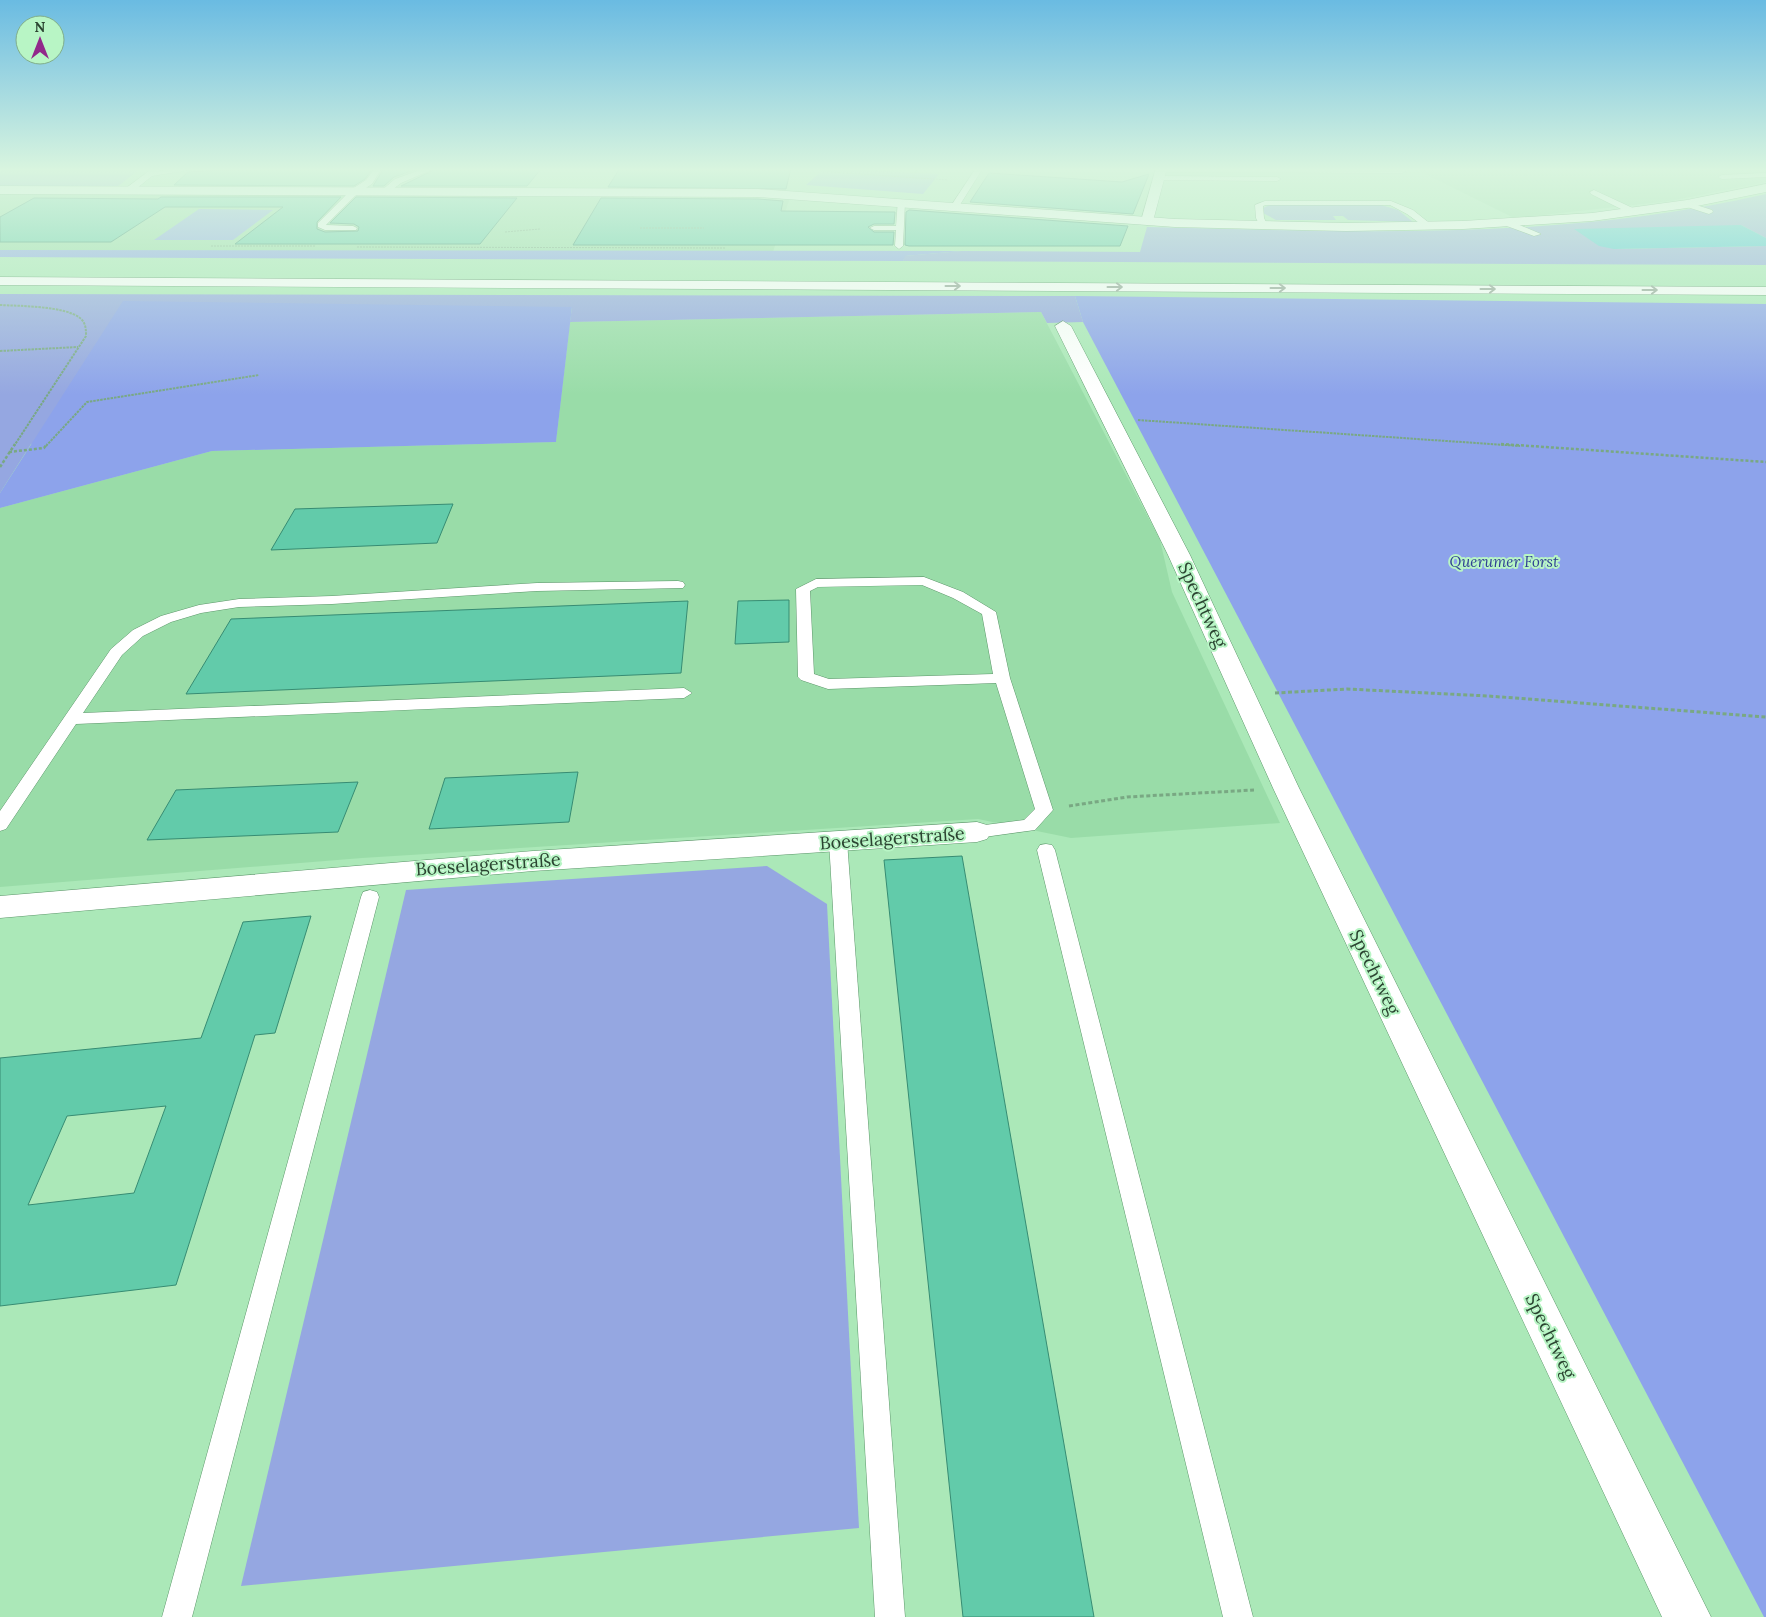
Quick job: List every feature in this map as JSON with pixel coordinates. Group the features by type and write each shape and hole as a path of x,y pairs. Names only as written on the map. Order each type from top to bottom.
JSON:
{"main road":[{"path":"0,281 1766,291"},
{"name":"Spechtweg","path":"1063,326 1175,543 1191,583 1246,695 1286,788 1687,1617"},
{"name":"Boeselagerstraße","path":"0,907 379,872 977,832"}],"lane":[{"path":"977,832 1029,826 1044,810 1002,678 989,612 958,595 924,581 816,583 803,589 806,677 828,684 1002,678"},
{"path":"0,825 116,652 138,633 166,619 199,609 239,603 332,600 537,587 678,585"},
{"path":"70,719 684,693"},
{"path":"838,841 890,1617"},
{"path":"1046,850 1238,1617"},
{"path":"177,1617 370,897"}],"path":[{"path":"211,246 320,246"},
{"path":"350,247 726,248"},
{"path":"0,305 54,309 80,318 86,326 86,336 0,468"},
{"path":"0,351 78,346"},
{"path":"9,452 44,448 87,402 259,375"},
{"path":"1111,418 1766,462"},
{"path":"1246,695 1347,689 1488,696 1766,717"},
{"path":"1044,810 1127,797 1286,788"}],"shaded area":[{"path":"0,243 776,243 773,252 0,250"},
{"path":"1142,243 1643,243 1614,249 1766,246 1766,265 903,261 904,256 962,251 1140,252"},
{"path":"1595,243 1766,243 1766,246 1614,249"},
{"path":"0,294 1075,296 1083,322 1047,323 1041,312 570,322 572,307 31,444 0,493"},
{"path":"1041,312 1160,540 1172,592 1280,823 1071,838 978,819 362,858 0,887 0,508 212,451 556,442 570,322"},
{"path":"767,866 827,904 859,1528 241,1586 406,890"}],"green space":[{"path":"0,250 962,251 905,256 903,261 0,257"},
{"name":"Querumer Forst","path":"1075,296 1766,304 1766,1617 1764,1617 1083,322"},
{"path":"123,301 572,307 556,442 212,451 0,508 0,493"}],"building":[{"path":"236,243 480,243 480,244"},
{"path":"574,243 893,243 893,245 573,245"},
{"path":"905,243 1121,243 1120,246 905,245"},
{"path":"453,504 437,543 271,550 295,509"},
{"path":"789,600 789,642 735,644 738,601"},
{"path":"688,601 681,673 186,694 231,619"},
{"path":"578,772 569,822 429,829 445,778"},
{"path":"358,782 338,832 147,840 176,790"},
{"path":"962,856 1094,1617 963,1617 884,860"},
{"path":"311,916 275,1033 255,1035 176,1285 0,1306 0,1058 201,1038 243,922","holes":["166,1106 134,1193 28,1205 67,1116"]}]}
